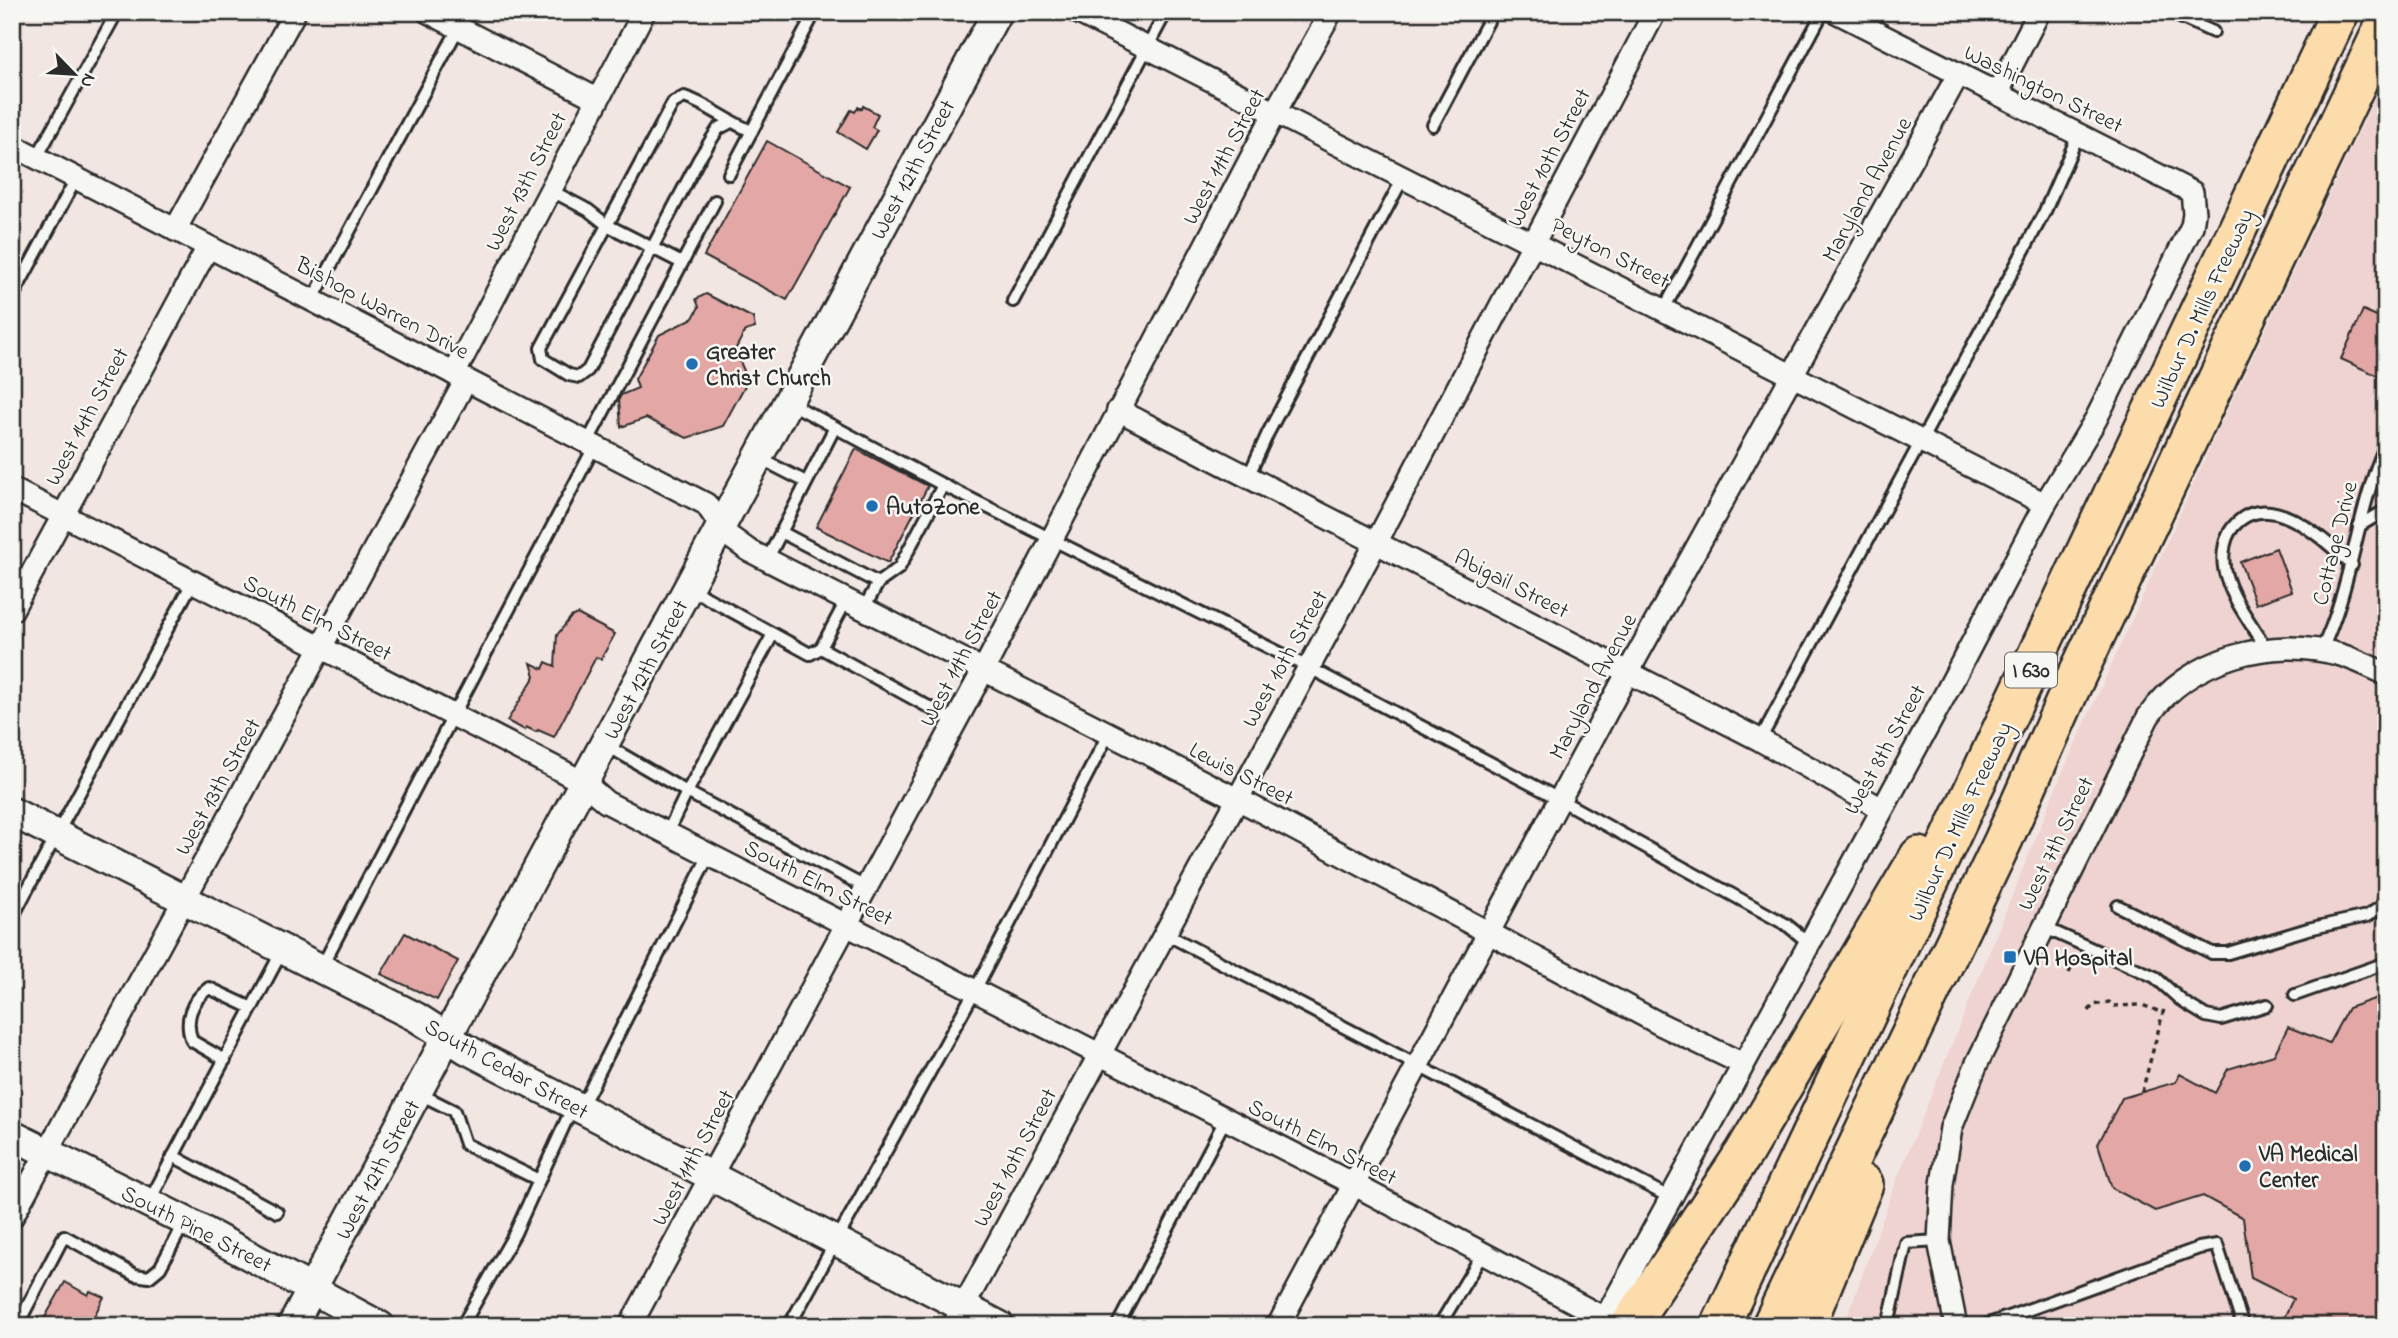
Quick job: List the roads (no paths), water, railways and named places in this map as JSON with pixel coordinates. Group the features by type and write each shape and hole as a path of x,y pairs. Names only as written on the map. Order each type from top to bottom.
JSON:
{"highway":[{"name":"Wilbur D. Mills Freeway","path":"1720,1326 2340,12"},
{"name":"Wilbur D. Mills Freeway","path":"1771,1326 2003,841 2070,690 2386,22"},
{"path":"1611,1323 1744,1153 2032,666"},
{"path":"1806,1326 2003,841"}],"main road":[{"name":"West 12th Street","path":"292,1326 997,12"},
{"name":"South Cedar Street","path":"12,812 416,1017 448,1038 579,1108 835,1239 958,1316 1000,1326"},
{"name":"South Pine Street","path":"12,1135 149,1202 380,1326"}],"street":[{"path":"175,230 295,12"},
{"path":"428,12 463,20 597,99"},
{"name":"West 13th Street","path":"12,1217 322,648 460,377 550,190 644,12"},
{"name":"Peyton Street","path":"1077,12 2045,503"},
{"name":"West 11th Street","path":"630,1326 956,722 1275,112 1331,12"},
{"name":"West 10th Street","path":"958,1316 1376,543 1655,12"},
{"name":"Washington Street","path":"1836,12 2192,192"},
{"path":"1998,92 2039,12"},
{"name":"Maryland Avenue","path":"1279,1326 1628,672 1958,75"},
{"name":"Bishop Warren Drive","path":"12,145 706,504 721,525"},
{"name":"West 8th Street","path":"1611,1323 1671,1198 1880,808 1947,691 2045,503 2096,419 2192,226 2192,192"},
{"name":"West 14th Street","path":"12,610 208,247"},
{"name":"Abigail Street","path":"1118,410 1760,740 1880,808"},
{"name":"South Elm Street","path":"12,489 454,715 584,783 606,802 1354,1185 1611,1323"},
{"name":"Lewis Street","path":"721,525 726,534 767,560 1109,733 1660,1024 1743,1064"},
{"name":"West 7th Street","path":"1956,1326 1939,1241 1942,1184 1951,1128 1977,1063 2138,734 2157,703 2198,671 2229,657 2267,650 2340,654 2386,674"}],"lane":[{"path":"37,158 117,12"},
{"path":"729,174 815,12"},
{"path":"1013,301 1166,12"},
{"path":"1433,125 1493,12"},
{"path":"1664,309 1823,12"},
{"path":"2169,12 2213,32"},
{"path":"313,299 463,20"},
{"path":"729,123 719,129 699,159 588,370 579,377 548,364 543,359 541,348 673,103 684,97 698,101 729,123 752,131"},
{"path":"1760,740 2045,211 2079,133"},
{"path":"1248,477 1268,433 1404,176"},
{"path":"12,298 76,177"},
{"path":"550,190 588,210 607,225 682,263"},
{"path":"321,968 454,715 715,201"},
{"path":"788,401 943,485 1308,667 1562,800 1787,925 1809,943"},
{"path":"767,560 835,427"},
{"name":"Cottage Drive","path":"2321,651 2338,617 2369,483 2385,449"},
{"path":"758,458 806,482"},
{"path":"689,588 810,654 821,648 855,605 899,568 943,485"},
{"path":"2267,650 2226,579 2223,555 2229,531 2241,517 2259,512 2292,519 2326,542 2352,565"},
{"path":"2359,526 2384,514"},
{"path":"781,532 878,583"},
{"path":"12,918 192,583"},
{"path":"667,832 773,634"},
{"path":"821,648 956,722"},
{"path":"789,1326 974,992 1109,733"},
{"path":"604,744 687,792 867,888"},
{"path":"462,1326 515,1233 566,1119 579,1108 709,855"},
{"path":"2118,906 2211,953 2228,953 2308,929 2367,916 2381,907 2386,897"},
{"path":"2043,928 2155,977 2183,1002 2206,1016 2221,1019 2267,1005"},
{"path":"1166,934 1671,1198"},
{"path":"149,1202 283,948"},
{"path":"2295,995 2386,963"},
{"path":"225,1059 192,1041 187,1028 188,1016 200,994 209,988 252,1008"},
{"path":"418,1093 454,1111 464,1144 539,1180"},
{"path":"1117,1326 1225,1120"},
{"path":"173,1156 277,1212"},
{"path":"17,1326 64,1236 135,1275 149,1277 160,1268 185,1221"},
{"path":"1888,1326 1906,1243 1939,1241"},
{"path":"1983,1326 2199,1248 2217,1245 2243,1326"},
{"path":"1439,1326 1483,1253"},
{"path":"2018,1313 2022,1326"}],"place":[{"name":"Greater Christ Church","path":"692,364"},
{"name":"AutoZone","path":"872,506"},
{"name":"VA Hospital","path":"2010,957"},
{"name":"VA Medical Center","path":"2245,1166"}]}
